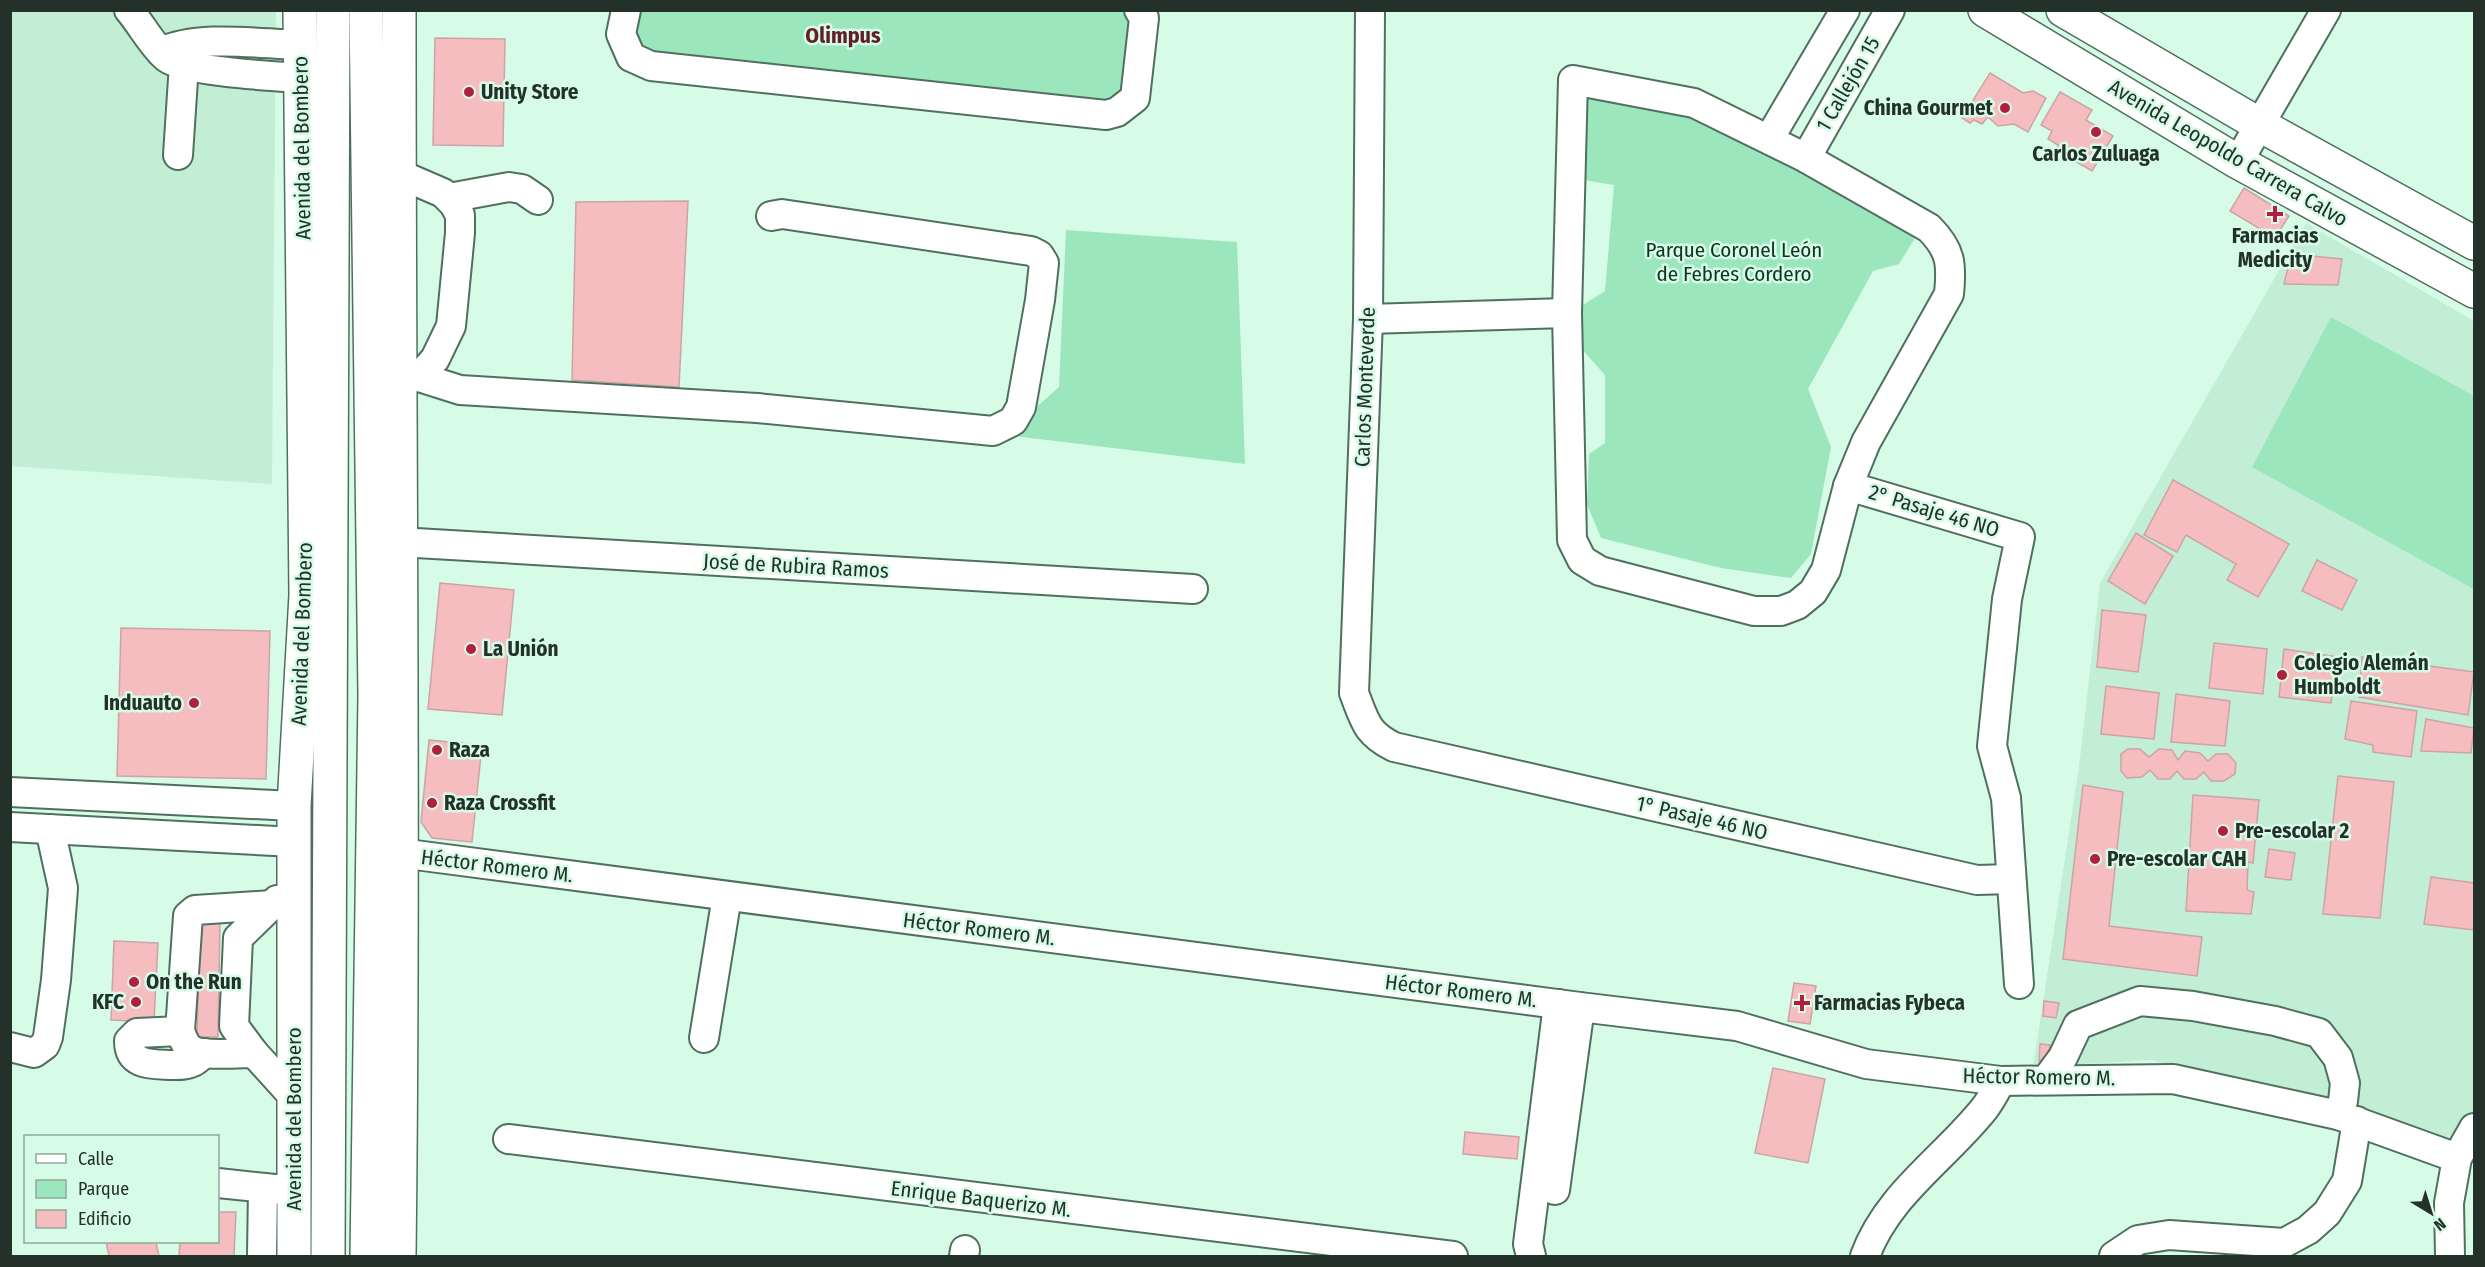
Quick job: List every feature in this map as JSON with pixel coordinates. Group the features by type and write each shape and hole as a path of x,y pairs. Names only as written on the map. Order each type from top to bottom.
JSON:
{"main road":[{"name":"Avenida del Bombero","path":"294,1257 278,1190 293,1096 283,894 294,842 306,595 300,10"},
{"name":"Avenida del Bombero","path":"328,1257 333,10"},
{"path":"331,853 347,817 357,778 359,755 361,660 358,438 358,10"},
{"path":"366,10 375,695 367,1257"},
{"path":"399,10 399,174 410,378 399,542 399,1257"},
{"name":"Avenida Leopoldo Carrera Calvo","path":"1985,10 2238,162 2475,291"},
{"name":"Avenida Leopoldo Carrera Calvo","path":"2068,12 2260,125 2475,243"},
{"path":"306,595 331,853"},
{"path":"375,695 399,595"}],"street":[{"path":"129,10 172,58 232,72 301,78"},
{"path":"626,10 621,34 631,57 651,66 1106,115 1117,112 1135,98 1144,18 1139,10"},
{"name":"Carlos Monteverde","path":"1370,10 1368,320 1354,693 1365,722 1377,738 1394,747"},
{"name":"1 Callejón 15","path":"1769,139 1845,10"},
{"name":"1 Callejón 15","path":"1806,158 1890,10"},
{"path":"2238,162 2326,10"},
{"path":"178,155 170,48 212,41 301,45"},
{"path":"1573,80 1694,104 1806,158 1929,228 1944,245 1952,267 1949,294 1866,442 1848,486 1826,570 1813,592 1797,605 1781,610 1754,611 1600,571 1582,560 1572,540 1567,313 1573,80"},
{"path":"399,174 443,193 460,215 451,326 435,359 410,378"},
{"path":"449,198 509,187 522,189 538,200"},
{"path":"410,378 460,390 758,408 993,431 1012,421 1021,407 1040,300 1044,262 1039,255 1031,251 782,214 771,216"},
{"path":"1368,320 1567,313"},
{"name":"2° Pasaje 46 NO","path":"1848,486 2020,537 2007,600 1992,746 2006,798 2011,879"},
{"name":"José de Rubira Ramos","path":"399,542 1193,589"},
{"name":"1° Pasaje 46 NO","path":"1394,747 1977,880 2011,879"},
{"path":"10,792 294,806"},
{"path":"10,827 294,842"},
{"path":"10,1047 34,1053 45,1045 48,1037 56,980 63,888 50,829"},
{"name":"Héctor Romero M.","path":"400,853 1737,1026 1866,1064 2001,1081 2174,1079 2348,1118 2457,1158"},
{"path":"2011,879 2019,984"},
{"path":"254,1053 194,1051 188,1047 180,1031 188,916 195,910 283,894"},
{"path":"283,894 238,938 234,1026 254,1053 293,1096"},
{"path":"704,1038 727,896"},
{"path":"2046,1080 2063,1057 2078,1025 2140,1001 2193,1006 2275,1021 2319,1033 2338,1058 2345,1083 2343,1101 2348,1118 2347,1181 2327,1213 2308,1230 2284,1243 2169,1235 2138,1240 2114,1257"},
{"path":"1531,1257 1528,1244 1569,1006"},
{"path":"1540,1257 1547,1245 1569,1006"},
{"path":"180,1031 137,1033 129,1041 129,1050 137,1061 148,1064 184,1065 194,1062 204,1053"},
{"path":"1865,1257 1872,1237 1891,1207 1986,1107 2001,1081"},
{"path":"2456,1254 2449,1203 2457,1158 2475,1128"},
{"name":"Enrique Baquerizo M.","path":"508,1139 1453,1257"},
{"path":"219,1184 278,1190 262,1257"}],"shaded area":[{"path":"10,11 276,11 272,484 11,466"},
{"name":"Colegio Alemán Humboldt","path":"2306,223 2474,321 2474,1113 2457,1144 2152,1060 2033,1067 2079,767 2100,583"}],"green space":[{"path":"626,10 1139,10 1117,112 631,57"},
{"name":"Parque Coronel León de Febres Cordero","path":"1573,80 1694,103 1923,225 1899,264 1873,271 1808,389 1831,447 1811,554 1791,578 1721,568 1601,538 1587,504 1589,454 1605,443 1605,375 1578,345 1580,307 1605,291 1614,185 1571,178"},
{"path":"1066,230 1237,242 1245,464 1005,435 1059,387"},
{"path":"2331,317 2474,396 2474,589 2252,467"}],"building":[{"name":"Unity Store","path":"435,38 505,39 503,146 433,145"},
{"name":"China Gourmet","path":"1990,73 2023,93 2033,91 2046,98 2028,132 2014,124 1998,126 1988,117 1982,124 1974,120 1970,123 1962,118"},
{"path":"2060,92 2092,110 2086,120 2113,136 2092,171 2056,150 2058,145 2048,139 2052,131 2041,125"},
{"path":"2244,188 2289,216 2275,238 2230,211"},
{"path":"688,201 679,387 572,380 576,202"},
{"path":"2291,254 2342,259 2338,285 2284,284"},
{"path":"2173,480 2289,544 2258,597 2227,580 2236,564 2186,535 2177,552 2144,535"},
{"path":"2136,533 2173,556 2145,604 2108,581"},
{"path":"2317,560 2357,580 2342,610 2302,591"},
{"name":"La Unión","path":"440,583 514,590 502,715 428,709"},
{"path":"2102,610 2146,615 2138,672 2097,667"},
{"name":"Induauto","path":"121,628 270,631 266,779 117,776"},
{"path":"2214,643 2267,649 2263,694 2209,688"},
{"path":"2284,649 2337,657 2331,703 2279,697"},
{"path":"2362,657 2474,672 2468,715 2359,697"},
{"path":"2106,686 2159,693 2154,739 2101,734"},
{"path":"2176,694 2230,701 2225,746 2171,742"},
{"path":"2351,701 2417,711 2411,757 2373,752 2373,745 2345,739"},
{"path":"2426,719 2474,728 2471,753 2421,751"},
{"path":"429,740 482,745 472,842 432,838 421,822"},
{"path":"2128,749 2140,749 2149,757 2159,749 2172,750 2178,760 2185,751 2200,753 2208,761 2216,754 2228,754 2236,763 2235,774 2224,781 2211,781 2204,772 2196,779 2184,779 2177,771 2170,779 2158,779 2150,770 2142,777 2127,778 2121,771 2121,754"},
{"path":"2338,776 2394,782 2380,918 2323,914"},
{"name":"Pre-escolar CAH","path":"2083,785 2123,792 2109,926 2202,937 2197,976 2063,959"},
{"name":"Pre-escolar 2","path":"2193,795 2259,800 2253,863 2248,862 2247,890 2254,892 2251,914 2186,911"},
{"path":"2269,849 2295,853 2291,880 2265,877"},
{"path":"2431,877 2474,883 2474,930 2424,924"},
{"path":"200,919 220,919 218,1037 197,1037"},
{"name":"On the Run","path":"114,941 158,943 154,1022 111,1020"},
{"name":"Farmacias Fybeca","path":"1794,983 1816,986 1810,1024 1788,1021"},
{"path":"2044,1001 2059,1003 2056,1018 2043,1016"},
{"path":"2040,1044 2050,1045 2048,1061 2039,1061"},
{"path":"1773,1068 1825,1079 1808,1163 1755,1153"},
{"path":"1465,1132 1519,1137 1517,1159 1463,1154"},
{"path":"219,1212 236,1212 234,1256 179,1256 180,1243 219,1243"},
{"path":"106,1243 156,1243 159,1256 109,1256"}],"place":[{"name":"Unity Store","path":"469,92"},
{"name":"China Gourmet","path":"2005,108"},
{"name":"Carlos Zuluaga","path":"2096,132"},
{"name":"Farmacias Medicity","path":"2275,214"},
{"name":"La Unión","path":"471,649"},
{"name":"Colegio Alemán Humboldt","path":"2282,675"},
{"name":"Induauto","path":"194,703"},
{"name":"Raza","path":"437,750"},
{"name":"Raza Crossfit","path":"432,803"},
{"name":"Pre-escolar 2","path":"2223,831"},
{"name":"Pre-escolar CAH","path":"2095,859"},
{"name":"On the Run","path":"134,982"},
{"name":"KFC","path":"136,1002"},
{"name":"Farmacias Fybeca","path":"1802,1003"}],"district":[{"name":"Olimpus","path":"843,35"}]}
